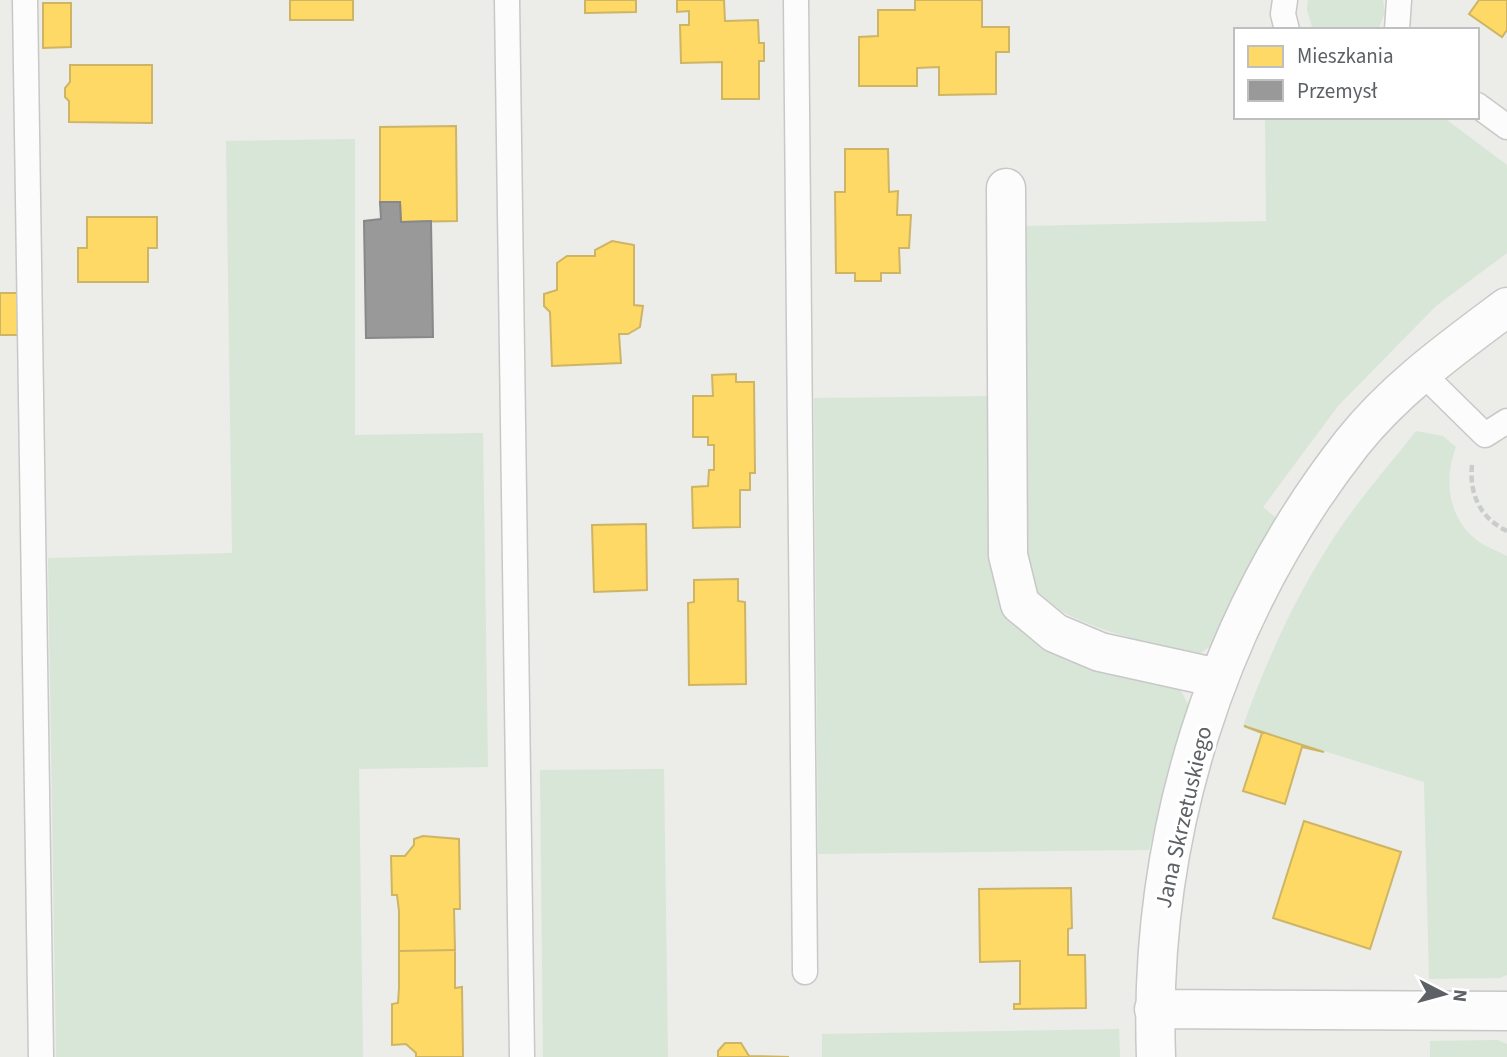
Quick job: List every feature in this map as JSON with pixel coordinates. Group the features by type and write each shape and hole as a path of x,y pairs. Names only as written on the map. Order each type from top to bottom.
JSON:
{"street":[{"path":"1006,188 1008,555 1020,604 1055,632 1100,652 1218,678"},
{"name":"Jana Skrzetuskiego","path":"1156,1057 1154,1009 1161,903 1190,764 1218,678 1256,593 1291,532 1353,442 1421,372 1461,339 1507,307"},
{"path":"1154,1009 1507,1011"}],"lane":[{"path":"25,0 41,1057"},
{"path":"507,0 522,1057"},
{"path":"796,0 805,972"},
{"path":"1285,0 1283,14 1286,28"},
{"path":"1397,28 1399,0"},
{"path":"1479,107 1507,128"},
{"path":"1421,372 1485,435 1507,421"}],"path":[{"path":"1485,435 1471,465 1470,482 1484,514 1507,531"}],"green space":[{"path":"1308,0 1383,0 1385,12 1379,28 1312,28 1307,10"},
{"path":"1265,119 1446,119 1507,165 1507,253 1436,306 1338,406 1263,507 1277,519 1215,643 1199,654 1162,647 1112,632 1065,613 1036,593 1027,573 1024,226 1266,221"},
{"path":"355,139 355,435 483,433 488,767 359,769 363,1057 56,1057 48,558 232,553 226,141"},
{"path":"992,396 1002,599 1015,625 1070,655 1180,689 1189,706 1149,850 818,854 814,398"},
{"path":"1416,431 1443,436 1456,447 1449,485 1454,510 1460,522 1478,541 1507,556 1507,975 1500,978 1429,979 1424,782 1243,726 1274,648 1327,548 1351,512"},
{"path":"664,769 668,1057 543,1057 540,770"},
{"path":"1119,1029 1120,1057 822,1057 822,1034"},
{"path":"1497,1040 1507,1044 1507,1057 1430,1057 1430,1041"}],"building: Mieszkania":[{"path":"290,0 353,0 353,20 290,20"},
{"path":"585,0 636,0 636,12 585,13"},
{"path":"677,0 724,0 725,21 758,20 759,43 764,43 764,61 759,61 759,99 722,99 722,62 681,63 680,25 689,25 689,11 677,12"},
{"path":"915,0 982,0 982,27 1009,27 1009,52 996,52 996,94 939,95 939,67 917,68 917,86 859,86 859,37 878,36 878,10 915,10"},
{"path":"1479,0 1507,0 1507,30 1502,37 1469,14"},
{"path":"43,3 71,3 71,47 43,48"},
{"path":"70,65 152,65 152,123 69,122 69,101 65,97 65,88 70,82"},
{"path":"456,126 457,221 401,222 400,202 380,202 380,127"},
{"path":"845,149 888,149 889,192 898,191 897,215 911,215 909,248 899,248 900,273 881,273 881,281 855,281 855,273 836,273 835,192 845,192"},
{"path":"87,217 157,217 157,248 148,248 148,282 78,282 78,248 87,248"},
{"path":"612,241 634,245 634,305 643,306 640,327 628,334 619,334 621,363 552,366 550,312 544,306 544,294 557,290 557,263 567,256 595,256 595,250"},
{"path":"0,293 20,293 21,335 0,335"},
{"path":"736,374 736,382 754,382 755,473 750,473 750,490 740,490 740,527 693,528 692,487 708,486 709,470 714,470 714,445 708,445 708,437 693,437 693,396 713,396 712,375"},
{"path":"646,524 647,590 594,592 592,525"},
{"path":"738,579 738,601 745,602 746,684 689,685 688,603 694,602 694,580"},
{"path":"1244,726 1324,752 1302,747 1285,804 1243,791 1262,733"},
{"path":"1304,821 1401,852 1370,949 1273,918"},
{"path":"423,836 459,839 460,909 454,909 455,950 399,951 399,911 397,895 392,895 391,856 405,856 414,845 414,839"},
{"path":"1071,888 1072,928 1068,929 1068,955 1085,955 1086,1008 1014,1009 1014,1004 1020,1004 1020,961 980,962 979,889"},
{"path":"455,950 455,988 462,987 463,1057 416,1057 416,1053 406,1044 392,1045 392,1004 398,1003 399,951"},
{"path":"725,1043 741,1043 749,1056 789,1057 718,1057 718,1051"}],"building: Przemysł":[{"path":"380,202 400,202 401,222 431,221 433,337 366,338 364,221 381,219"}]}
